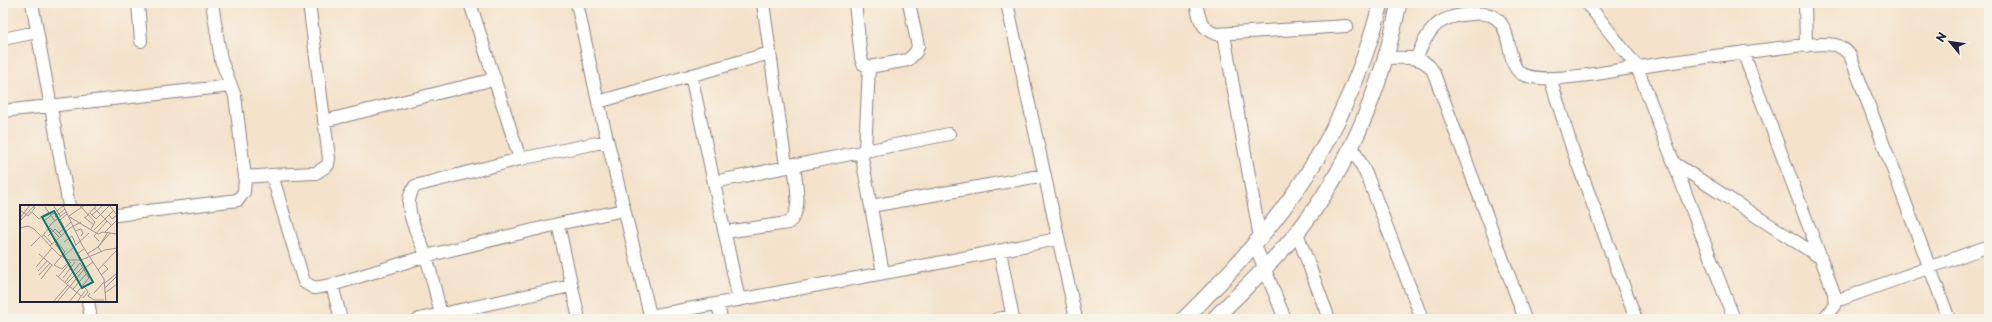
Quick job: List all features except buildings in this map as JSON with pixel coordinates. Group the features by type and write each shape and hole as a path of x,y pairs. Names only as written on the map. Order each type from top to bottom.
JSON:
{"street":[{"path":"32,3 49,105 69,205"},
{"path":"138,3 141,41"},
{"path":"117,215 238,200 244,192 245,177 235,96 221,60 212,3"},
{"path":"245,177 316,173 328,165 329,158 309,3"},
{"path":"470,3 520,159"},
{"path":"577,3 598,102 651,318 1057,239"},
{"path":"725,232 788,223 794,219 797,210 763,3"},
{"path":"855,3 861,58 864,64 869,67 908,60 916,52 918,46 909,3"},
{"path":"1007,3 1045,175 1057,239 1076,319"},
{"path":"1196,3 1198,15 1205,28 1212,32 1224,34 1346,26"},
{"path":"1214,319 1260,253 1290,200 1331,136 1361,70 1381,3"},
{"path":"1184,319 1260,253 1297,233 1318,204 1352,146 1366,116 1386,58 1399,3"},
{"path":"1587,3 1637,67 1734,319"},
{"path":"1805,3 1806,46"},
{"path":"1416,59 1425,37 1434,26 1446,18 1462,14 1488,14 1498,19 1505,29 1515,68 1520,74 1529,77 1550,78 1589,75 1743,52 1806,46 1836,45 1844,49 1850,55 1949,319"},
{"path":"3,39 36,32"},
{"path":"1224,34 1260,253 1285,319"},
{"path":"1743,52 1836,301 1833,310 1823,319"},
{"path":"598,102 770,53"},
{"path":"1386,58 1416,59 1426,62 1433,71 1524,319"},
{"path":"869,67 863,151 871,206 884,273"},
{"path":"691,75 739,300"},
{"path":"1550,78 1574,154 1636,319"},
{"path":"324,121 495,79"},
{"path":"3,111 231,86"},
{"path":"714,182 790,165 949,134"},
{"path":"441,317 426,256 413,224 410,211 409,200 411,192 415,186 520,159 608,141"},
{"path":"1352,146 1368,178 1422,319"},
{"path":"1674,162 1821,258"},
{"path":"272,175 304,282 314,288 332,285 426,256 558,224 624,210"},
{"path":"871,206 1045,175"},
{"path":"558,224 579,319"},
{"path":"1297,233 1329,319"},
{"path":"1836,301 1989,246"},
{"path":"997,319 1013,318 1000,250"},
{"path":"332,285 341,319"},
{"path":"419,319 441,317 571,286"},
{"path":"88,302 91,319"},
{"path":"718,304 721,319"}]}
